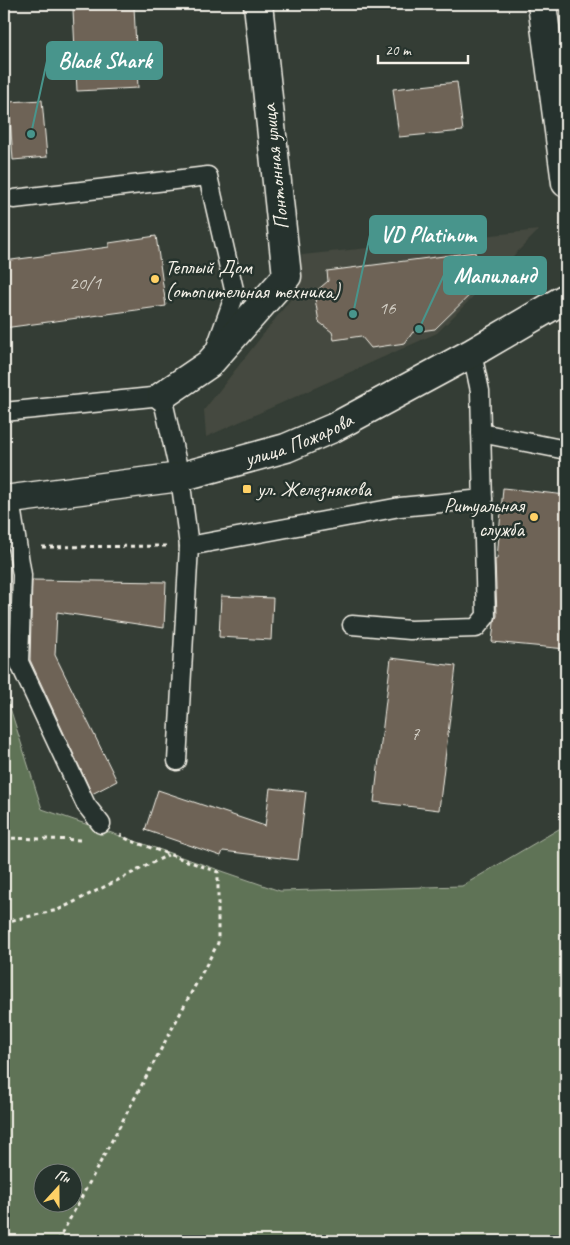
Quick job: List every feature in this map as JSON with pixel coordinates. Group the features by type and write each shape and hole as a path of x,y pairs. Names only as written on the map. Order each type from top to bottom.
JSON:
{"street":[{"name":"Понтонная улица","path":"162,396 210,364 287,276 258,4"},
{"path":"542,4 566,183"},
{"name":"улица Пожарова","path":"7,500 180,477 286,448 325,432 472,353 566,298"}],"lane":[{"path":"14,199 208,176 235,294 210,364"},
{"path":"352,625 410,630 476,628 486,616 480,391 472,353"},
{"path":"4,412 162,396 180,477 189,546 177,761"},
{"path":"481,432 566,450"},
{"path":"189,546 400,507 483,499"},
{"path":"7,500 18,547 22,575 19,662 86,805 100,824"}],"path":[{"path":"18,547 189,546"},
{"path":"58,1241 218,943 218,872 129,840 100,824"},
{"path":"4,838 92,840"},
{"path":"120,840 129,840"},
{"path":"4,922 58,910 168,855"}],"shaded area":[{"path":"539,230 437,333 206,437 204,410 297,291 302,255"}],"green space":[{"path":"4,689 42,809 280,891 462,886 564,826 566,814 566,1241 4,1241"}],"building":[{"path":"134,7 138,88 77,91 73,10"},
{"path":"457,82 463,131 399,137 393,89"},
{"path":"42,100 47,157 13,160 9,102"},
{"path":"156,236 166,306 4,328 4,261 109,247 109,243"},
{"path":"475,252 480,285 435,329 413,332 405,343 371,348 361,336 334,340 332,332 319,322 314,293 328,281 327,271"},
{"path":"503,488 566,495 566,649 492,642 494,623 497,616 495,559 497,559"},
{"path":"32,580 166,582 164,628 57,612 55,655 117,781 92,794 30,660"},
{"path":"221,596 273,598 271,640 219,637"},
{"path":"391,658 456,666 439,810 374,802"},
{"path":"270,788 306,792 298,860 223,851 221,856 145,830 158,790 265,826"}],"place":[{"name":"Black Shark","path":"31,134"},
{"name":"Теплый Дом (отопительная техника)","path":"155,279"},
{"name":"VD Platinum","path":"353,314"},
{"name":"Мапиланд","path":"419,329"},
{"name":"ул. Железнякова","path":"247,489"},
{"name":"Ритуальная служба","path":"534,517"}]}
